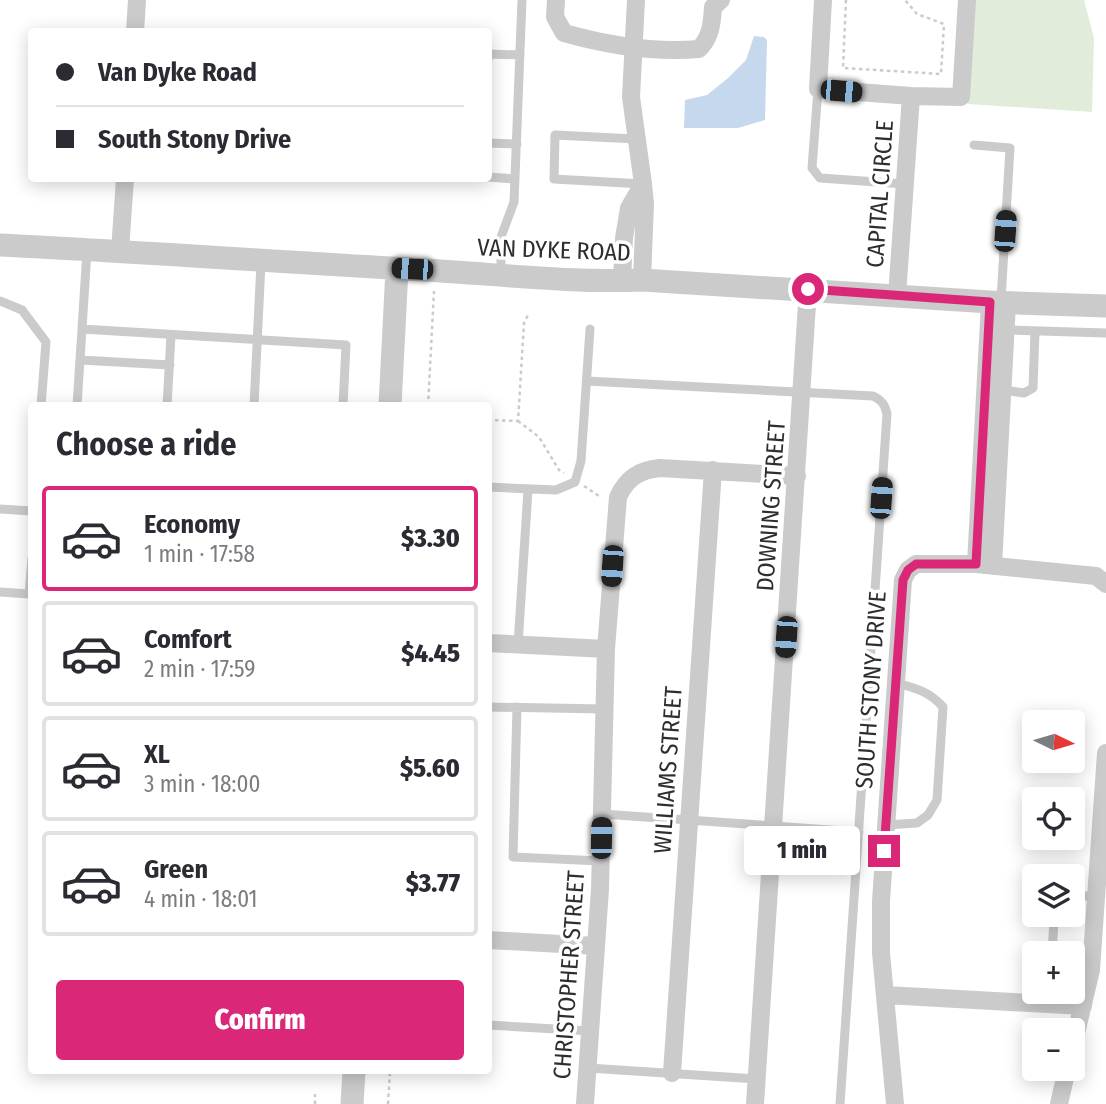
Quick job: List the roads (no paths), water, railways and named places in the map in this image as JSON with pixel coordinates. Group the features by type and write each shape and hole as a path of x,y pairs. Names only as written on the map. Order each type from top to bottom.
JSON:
{"street":[{"path":"135,28 137,0"},
{"path":"556,0 555,17 564,33 590,40 675,52 699,49 706,42 716,2"},
{"path":"632,280 624,238 629,208 643,184 631,97 636,0"},
{"path":"823,0 818,89 961,97 967,0"},
{"name":"CAPITAL CIRCLE","path":"897,296 911,96"},
{"path":"120,251 125,182"},
{"name":"VAN DYKE ROAD","path":"0,246 87,249 501,276 632,280 1106,306"},
{"path":"390,402 397,269"},
{"name":"DOWNING STREET","path":"755,1104 808,289"},
{"path":"984,565 1003,390 1006,330 999,302"},
{"path":"984,565 999,302"},
{"name":"CHRISTOPHER STREET","path":"585,1104 601,861 606,649 615,510 623,486 630,478 648,469 797,476"},
{"name":"WILLIAMS STREET","path":"672,1073 713,470"},
{"name":"SOUTH STONY DRIVE","path":"895,1104 881,953 881,901 903,580 908,570 916,564 984,565 1096,576 1106,583"},
{"path":"492,643 606,649"},
{"path":"1080,1018 1091,970 1106,753"},
{"path":"492,940 596,946"},
{"path":"886,995 1022,998"},
{"path":"1074,1004 1083,1006"},
{"path":"352,1104 354,1074"},
{"path":"1059,1104 1064,1081"}],"lane":[{"path":"501,276 501,237 514,202 522,0"},
{"path":"492,54 520,55"},
{"path":"818,89 812,168 820,178 905,184"},
{"path":"636,139 555,135 554,179 643,184"},
{"path":"492,143 517,144"},
{"path":"974,145 1010,148 999,302"},
{"path":"492,177 515,179"},
{"path":"77,402 87,249"},
{"path":"254,402 261,261"},
{"path":"0,301 22,310 46,342 41,402"},
{"path":"82,329 346,345 343,402"},
{"path":"492,488 556,490 575,480 581,461 590,329"},
{"path":"1006,330 1106,333"},
{"path":"1003,390 1024,393 1033,388 1035,331"},
{"path":"167,402 171,335"},
{"path":"80,360 170,365"},
{"path":"587,381 873,396 885,406 887,414 840,1104"},
{"path":"518,645 528,489"},
{"path":"0,509 28,511"},
{"path":"0,592 28,594"},
{"path":"886,825 917,823 928,815 937,800 943,707 935,697 919,688 896,683"},
{"path":"492,707 604,709"},
{"path":"517,707 513,857 601,861"},
{"path":"602,814 859,832"},
{"path":"1085,896 1096,896"},
{"path":"492,1025 590,1031"},
{"path":"588,1068 757,1079"}],"water":[{"path":"754,36 767,40 765,120 738,128 684,128 685,100 707,95 728,78 746,60"}]}
